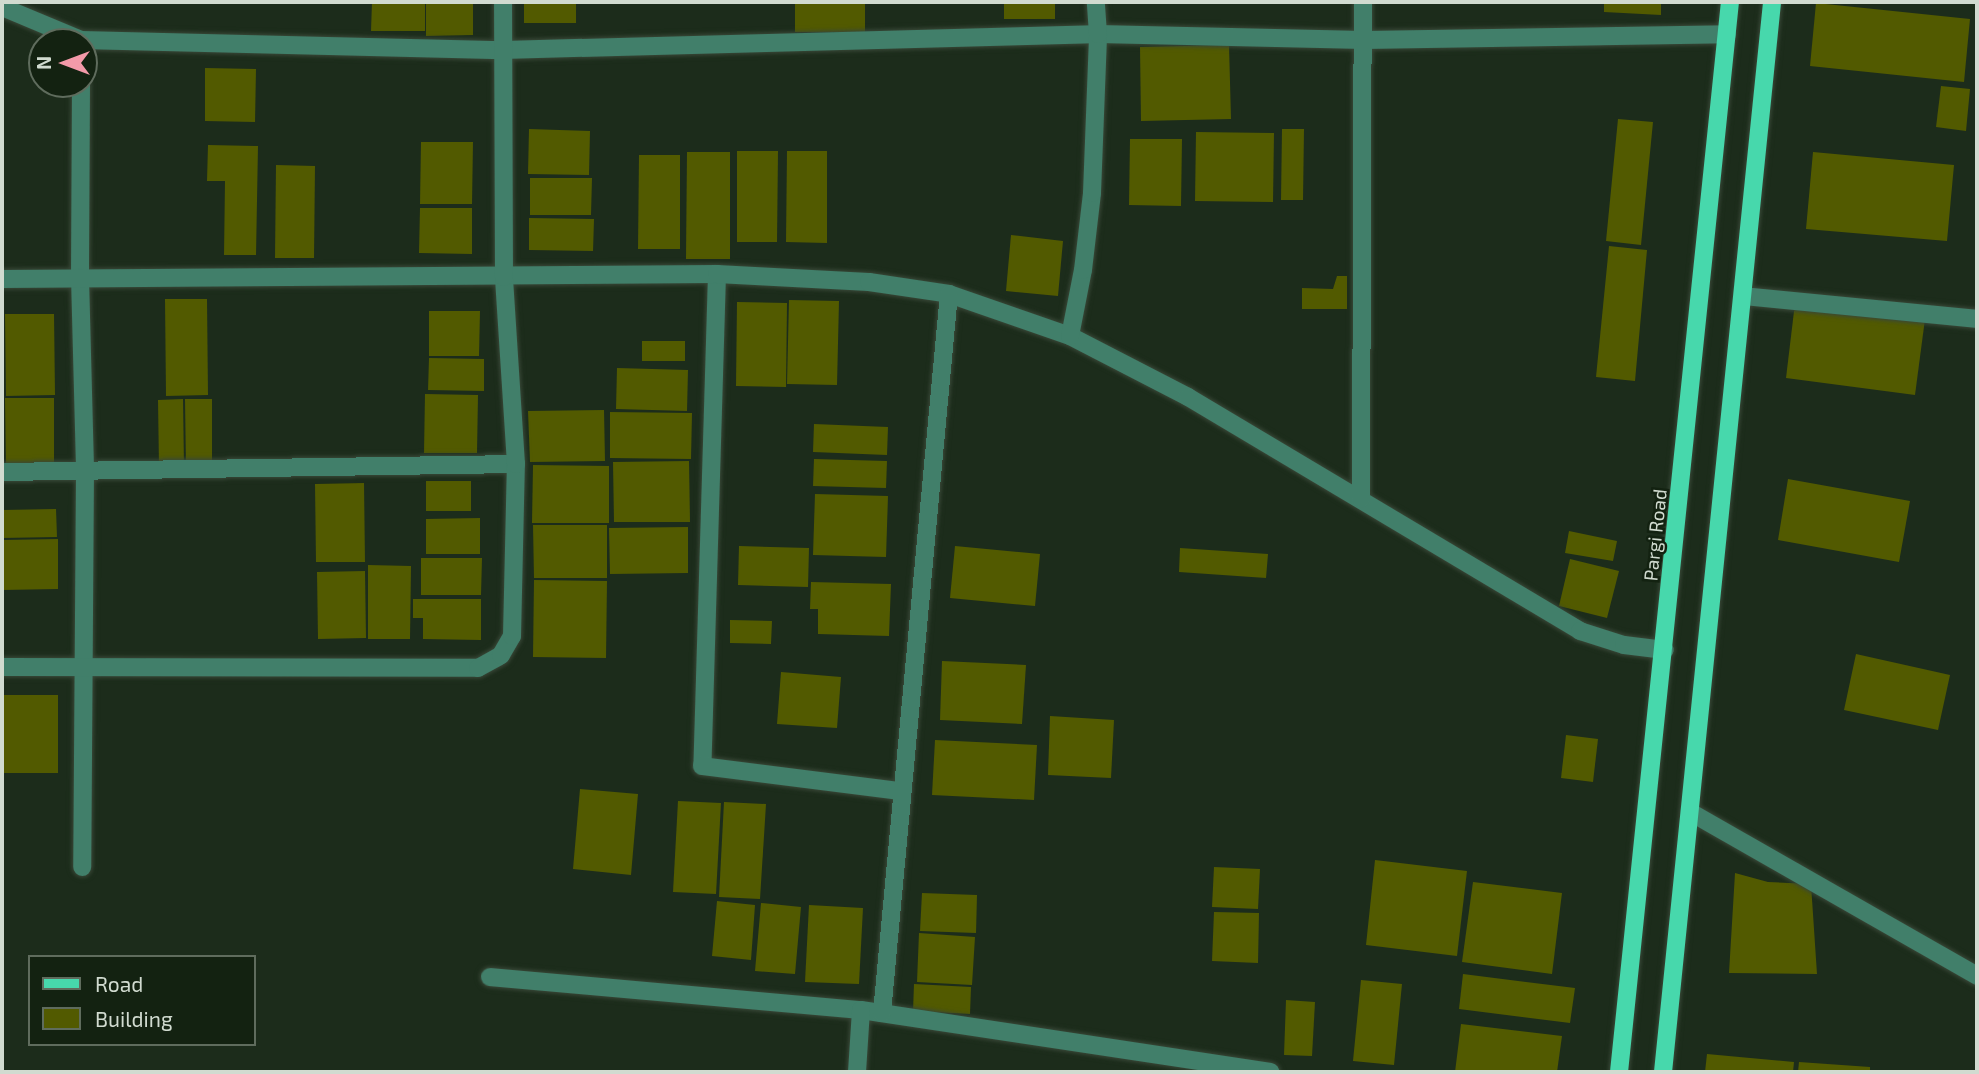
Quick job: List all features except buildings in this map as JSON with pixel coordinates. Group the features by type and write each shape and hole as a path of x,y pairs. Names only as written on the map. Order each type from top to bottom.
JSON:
{"main road":[{"name":"Pargi Road","path":"1619,1072 1665,650 1730,2"},
{"path":"1663,1072 1772,2"}],"street":[{"path":"2,667 478,668 501,656 512,636 516,464 503,277 503,2"},
{"path":"1070,336 1083,270 1092,192 1098,34 1096,2"},
{"path":"1361,499 1363,2"},
{"path":"2,7 51,28"},
{"path":"98,41 503,50 1098,34 1364,40 1727,34"},
{"path":"80,98 80,277 85,471 82,867"},
{"path":"2,279 717,274 869,282 949,294 1070,336 1188,397 1580,631 1624,645 1665,650"},
{"path":"717,274 702,766 901,791"},
{"path":"882,1013 949,294"},
{"path":"1743,296 1977,319"},
{"path":"2,472 516,464"},
{"path":"1690,811 1977,976"},
{"path":"489,977 861,1010 1270,1072"},
{"path":"857,1072 861,1010"}]}
